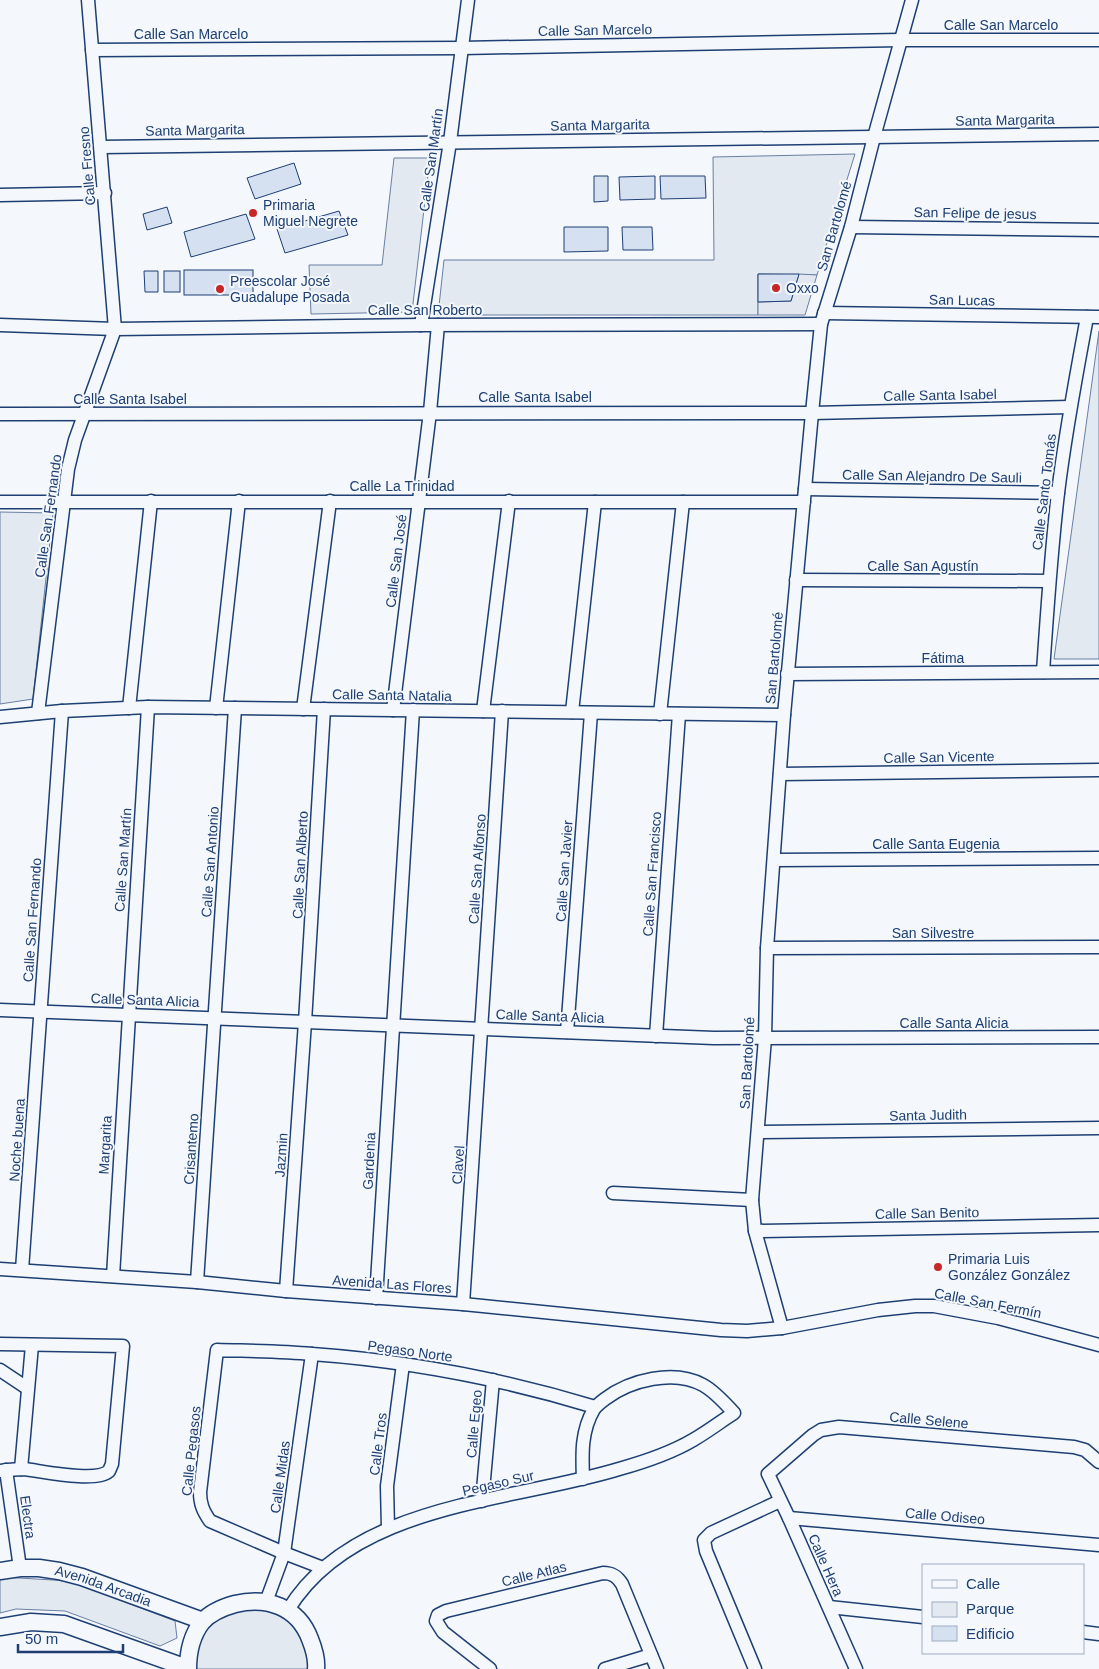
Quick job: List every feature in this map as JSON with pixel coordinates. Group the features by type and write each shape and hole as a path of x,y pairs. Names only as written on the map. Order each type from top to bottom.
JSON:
{"street":[{"name":"Calle Fresno","path":"88,0 115,329"},
{"name":"Calle San Martín","path":"421,325 450,142 468,0"},
{"name":"San Bartolomé","path":"782,1328 755,1231 752,1200 765,1038 767,948 787,674 812,413 823,319 851,227 912,0"},
{"name":"Calle San Marcelo","path":"92,50 462,48 900,40 1099,40"},
{"name":"Santa Margarita","path":"101,147 1099,134"},
{"path":"0,195 105,193"},
{"name":"San Felipe de jesus","path":"851,227 1099,230"},
{"name":"San Lucas","path":"823,319 1093,317"},
{"name":"Calle Santo Tomás","path":"1043,672 1049,581 1058,493 1070,407 1093,317"},
{"name":"Calle San Roberto","path":"0,325 115,329 823,319"},
{"name":"Calle San José","path":"393,710 430,412 438,325"},
{"name":"Calle San Fernando","path":"38,713 68,469 75,440 115,329"},
{"name":"Calle Santa Isabel","path":"0,414 812,413 1070,407"},
{"name":"Calle San Alejandro De Sauli","path":"805,488 1058,493"},
{"path":"129,708 152,500"},
{"name":"Calle La Trinidad","path":"0,502 152,500 804,502"},
{"path":"216,708 239,501"},
{"path":"303,709 330,501"},
{"path":"484,711 509,501"},
{"path":"572,712 595,502"},
{"path":"660,714 683,502"},
{"name":"Calle San Agustín","path":"796,580 1049,581"},
{"name":"Fátima","path":"787,674 1099,672"},
{"name":"Calle San Martín","path":"128,1015 148,707"},
{"name":"Calle Santa Natalia","path":"0,717 148,707 784,715"},
{"name":"Calle San Antonio","path":"215,1018 235,708"},
{"name":"Calle San Alberto","path":"305,1022 324,709"},
{"path":"392,1025 413,710"},
{"name":"Calle San Fernando","path":"41,1011 62,712"},
{"name":"Calle San Alfonso","path":"482,1029 502,712"},
{"name":"Calle San Javier","path":"567,1032 591,713"},
{"name":"Calle San Francisco","path":"656,1036 679,714"},
{"name":"Calle San Vicente","path":"780,774 1099,770"},
{"name":"Calle Santa Eugenia","path":"774,860 1099,858"},
{"name":"San Silvestre","path":"767,948 1099,947"},
{"name":"Calle Santa Alicia","path":"0,1010 656,1036 765,1038 1099,1037"},
{"name":"Noche buena","path":"22,1270 41,1011"},
{"name":"Margarita","path":"113,1276 128,1015"},
{"name":"Crisantemo","path":"197,1282 215,1018"},
{"name":"Jazmin","path":"286,1291 305,1022"},
{"name":"Gardenia","path":"376,1298 392,1025"},
{"name":"Clavel","path":"463,1304 482,1029"},
{"name":"Santa Judith","path":"758,1132 1099,1128"},
{"path":"613,1193 752,1200"},
{"name":"Calle San Benito","path":"755,1231 1099,1225"},
{"name":"Avenida Las Flores","path":"0,1269 197,1282 286,1291 463,1304 721,1330 747,1331 782,1328"},
{"name":"Calle San Fermín","path":"782,1328 878,1310 934,1306 998,1318 1099,1345"},
{"path":"0,1344 123,1346 112,1464 109,1471 101,1476 77,1476 21,1469 3,1471"},
{"path":"21,1469 32,1345"},
{"name":"Pegaso Norte","path":"217,1350 312,1354 403,1364 493,1380 595,1407"},
{"name":"Calle Pegasos","path":"217,1350 200,1492 202,1506 210,1521 323,1568"},
{"name":"Calle Midas","path":"266,1602 284,1553 312,1354"},
{"name":"Calle Tros","path":"388,1528 387,1486 403,1364"},
{"path":"0,1370 27,1388"},
{"name":"Pegaso Sur","path":"288,1610 298,1594 323,1568 388,1528 482,1501 583,1479 654,1458 693,1441 734,1413 726,1403 703,1385 687,1380 669,1378 649,1379 631,1384 612,1394 595,1407"},
{"name":"Calle Egeo","path":"482,1501 493,1380"},
{"path":"583,1479 583,1440 586,1426 595,1407"},
{"name":"Calle Selene","path":"768,1474 813,1435 821,1430 839,1427 1074,1447 1085,1450 1099,1462"},
{"name":"Electra","path":"3,1471 20,1568"},
{"name":"Calle Hera","path":"768,1474 856,1669"},
{"path":"755,1669 706,1551 704,1540 711,1533 780,1501"},
{"name":"Calle Odiseo","path":"789,1518 1099,1545"},
{"name":"Avenida Arcadia","path":"0,1571 39,1568 82,1577 203,1621"},
{"name":"Calle Atlas","path":"490,1669 443,1632 436,1622 438,1616 446,1611 603,1573 616,1576 622,1584 657,1669"},
{"path":"0,1627 31,1622 64,1624 187,1668 190,1650 203,1621 216,1611 228,1606 247,1601 266,1602 288,1610 300,1621 307,1632 314,1650 316,1669"},
{"path":"828,1607 922,1616"},
{"path":"1084,1632 1099,1634"},
{"path":"605,1669 651,1655"}],"green space":[{"path":"855,154 817,275 758,274 758,315 438,315 444,260 714,260 713,157"},
{"path":"394,158 430,158 412,312 311,314 309,265 382,265"},
{"path":"1099,331 1099,659 1054,659"},
{"path":"0,512 53,513 33,699 0,704"},
{"path":"0,1578 70,1581 175,1621 177,1638 160,1646 65,1611 16,1609 0,1613"},
{"path":"246,1606 277,1611 292,1621 306,1643 309,1669 196,1669 199,1644 212,1622 226,1612"}],"shaded area":[{"path":"799,274 817,275 805,315 758,315 758,302 791,301"}],"building":[{"path":"294,163 301,184 255,199 247,178"},
{"path":"594,176 608,176 608,201 594,202"},
{"path":"655,176 655,199 620,200 619,177"},
{"path":"660,176 705,176 706,198 661,199"},
{"path":"167,207 172,223 147,230 143,214"},
{"path":"339,211 348,235 285,253 277,229"},
{"path":"246,214 255,239 191,257 184,232"},
{"path":"564,227 608,227 608,251 564,252"},
{"path":"622,227 652,227 653,250 623,250"},
{"path":"184,270 253,270 253,295 184,295"},
{"path":"144,271 158,271 158,292 145,292"},
{"path":"164,271 180,271 180,292 164,292"},
{"name":"Oxxo","path":"758,274 799,274 791,301 758,302"}],"place":[{"name":"Primaria Miguel Negrete","path":"253,213"},
{"name":"Oxxo","path":"776,288"},
{"name":"Preescolar José Guadalupe Posada","path":"220,289"},
{"name":"Primaria Luis González González","path":"938,1267"}]}
